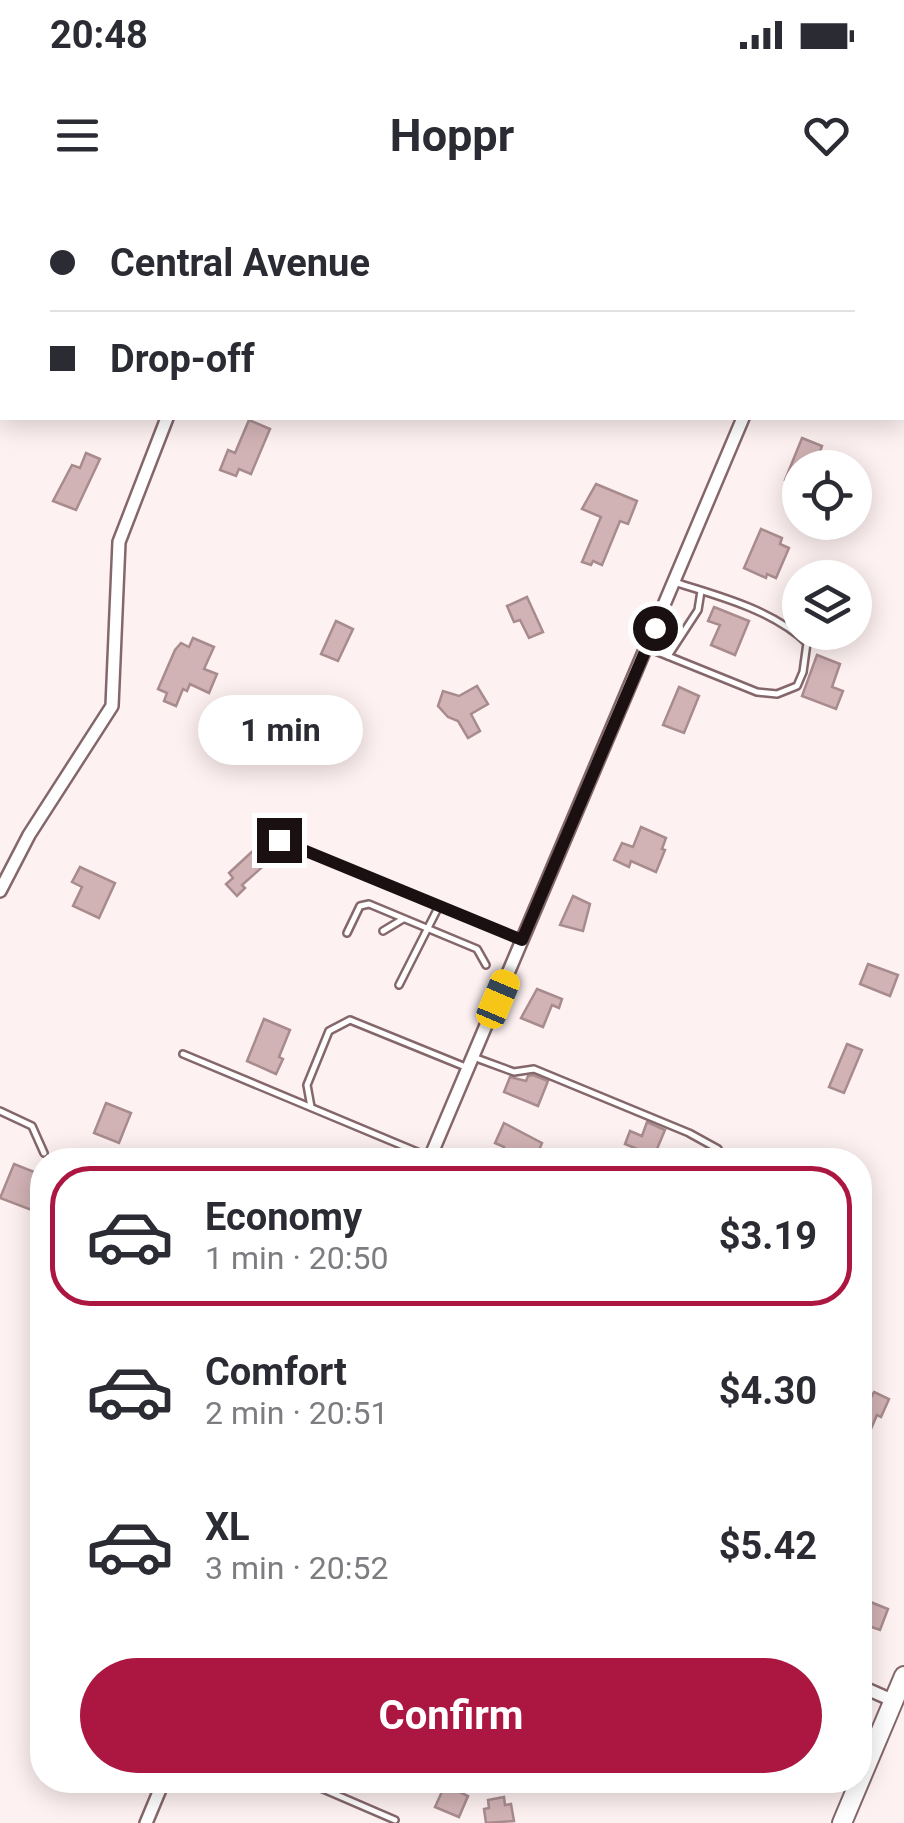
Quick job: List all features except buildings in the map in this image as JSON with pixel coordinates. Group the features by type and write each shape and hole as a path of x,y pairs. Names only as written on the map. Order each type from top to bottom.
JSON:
{"main road":[{"path":"872,1760 899,1703 904,1676"},
{"path":"842,1823 856,1793"}],"street":[{"path":"0,891 29,835 112,706 118,542 166,420"},
{"path":"433,1148 743,420"},
{"path":"872,1691 899,1703"},
{"path":"146,1823 159,1793"}],"lane":[{"path":"646,648 757,692 778,694 796,686 803,672 807,643 794,630 728,599 674,582"},
{"path":"668,656 698,610 702,590"},
{"path":"279,840 522,940"},
{"path":"347,934 360,906 369,904 477,949 486,965"},
{"path":"400,985 439,906"},
{"path":"382,931 403,919"},
{"path":"310,1107 307,1085 329,1031 350,1020 470,1063 514,1072 534,1070 716,1148"},
{"path":"183,1054 406,1148"},
{"path":"0,1111 32,1126 42,1148"},
{"path":"332,1793 395,1820"}],"route":[{"path":"279,840 522,940 655,628"}]}
